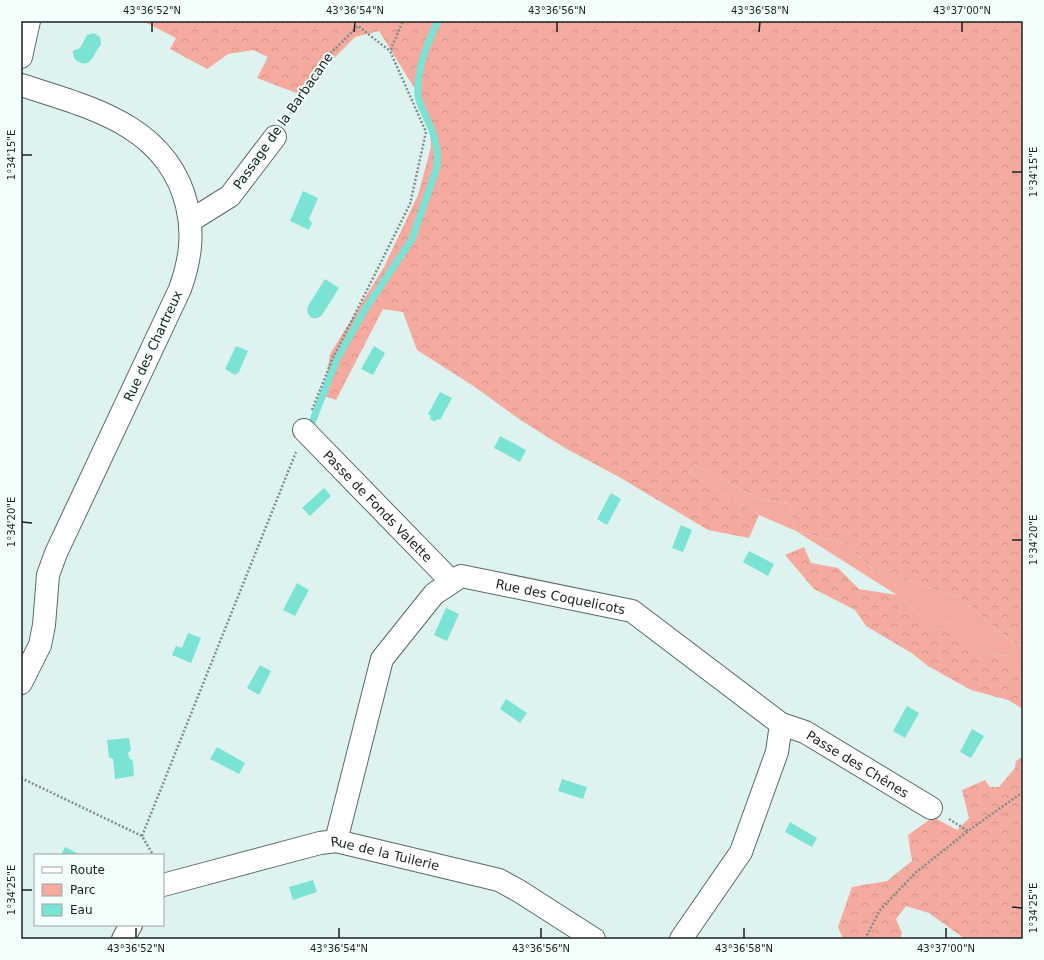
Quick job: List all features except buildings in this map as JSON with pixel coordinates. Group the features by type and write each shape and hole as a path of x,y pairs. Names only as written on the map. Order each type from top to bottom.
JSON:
{"street":[{"path":"21,57 29,21"},
{"name":"Rue des Chartreux","path":"21,85 107,115 147,139 162,154 174,171 184,194 190,221 191,246 185,274 56,553 48,575 44,625 40,645 21,683"},
{"name":"Passage de la Barbacane","path":"190,221 230,196 275,137"},
{"name":"Passe de Fonds Valette","path":"304,430 452,582"},
{"name":"Rue des Coquelicots","path":"336,840 382,659 434,594 461,576 632,611 781,724"},
{"path":"681,939 741,852 777,752 781,724"},
{"name":"Passe des Chênes","path":"781,724 805,732 931,808"},
{"name":"Rue de la Tuilerie","path":"164,885 312,845 336,840 499,880 519,891 594,939"},
{"path":"123,939 130,926"}],"path":[{"path":"142,836 332,360 410,204 426,132 390,51 403,21"},
{"name":"Passage de la Barbacane","path":"275,137 326,58 358,26 390,51"},
{"path":"21,778 142,836 152,854"},
{"path":"865,939 880,910 915,873 968,831 1023,792"},
{"path":"931,808 968,831"}],"green space":[{"path":"143,21 1023,21 1023,646 1011,641 958,597 872,569 847,544 796,531 789,504 759,499 696,465 688,473 759,515 749,538 708,530 619,477 565,448 519,419 475,387 417,350 403,312 383,309 336,400 324,396 330,354 384,267 418,195 431,147 430,130 415,89 379,31 355,37 299,94 257,78 268,57 253,50 228,54 207,69 170,49 176,38"},
{"path":"696,465 759,499 789,504 796,531 759,515 688,473"},
{"path":"796,531 847,544 872,569 958,597 1011,641 1023,646 1023,675 1007,656 980,653 946,622 933,627 897,595"},
{"path":"804,547 811,563 838,568 859,589 897,595 933,627 946,622 980,653 1007,656 1023,675 1023,709 1008,700 971,690 928,666 913,654 866,626 855,610 814,589 785,555"},
{"path":"1023,756 1023,939 965,939 929,913 906,906 896,919 902,933 900,939 843,939 838,927 852,887 887,881 912,861 908,835 933,817 957,830 969,818 962,790 985,780 990,787 999,787 1015,768 1016,761"}],"water":[{"path":"94,33 100,37 101,45 90,61 83,64 74,58 73,51 80,48 87,35"},
{"path":"303,191 318,198 309,219 312,223 309,230 290,221"},
{"path":"325,279 339,288 322,315 313,318 309,316 307,310 308,306"},
{"path":"236,346 248,351 239,372 235,375 225,369"},
{"path":"374,346 385,353 373,375 361,369"},
{"path":"440,392 452,398 440,420 437,419 435,422 430,419 431,416 428,414"},
{"path":"500,436 526,450 520,462 494,448"},
{"path":"324,488 331,496 310,516 302,508"},
{"path":"611,493 621,499 607,525 597,519"},
{"path":"681,525 692,530 683,552 672,548"},
{"path":"749,551 774,564 768,576 743,562"},
{"path":"297,583 309,590 295,616 283,610"},
{"path":"446,608 459,614 447,641 434,635"},
{"path":"188,633 201,638 191,663 172,655 176,646 182,648"},
{"path":"260,665 271,671 259,695 247,688"},
{"path":"506,699 527,713 520,723 500,709"},
{"path":"907,706 919,713 905,738 893,731"},
{"path":"972,729 984,736 971,758 960,752"},
{"path":"129,738 131,750 128,753 129,758 133,761 134,776 115,779 113,759 109,757 107,740"},
{"path":"217,747 245,763 239,774 210,759"},
{"path":"562,779 587,787 583,799 558,791"},
{"path":"790,822 817,838 812,847 785,832"},
{"path":"65,847 79,854 62,854"},
{"path":"313,880 317,892 293,900 289,887"}],"waterway":[{"path":"311,425 337,359 364,311 412,239 436,170 436,144 419,102 418,86 423,57 438,21"}]}
